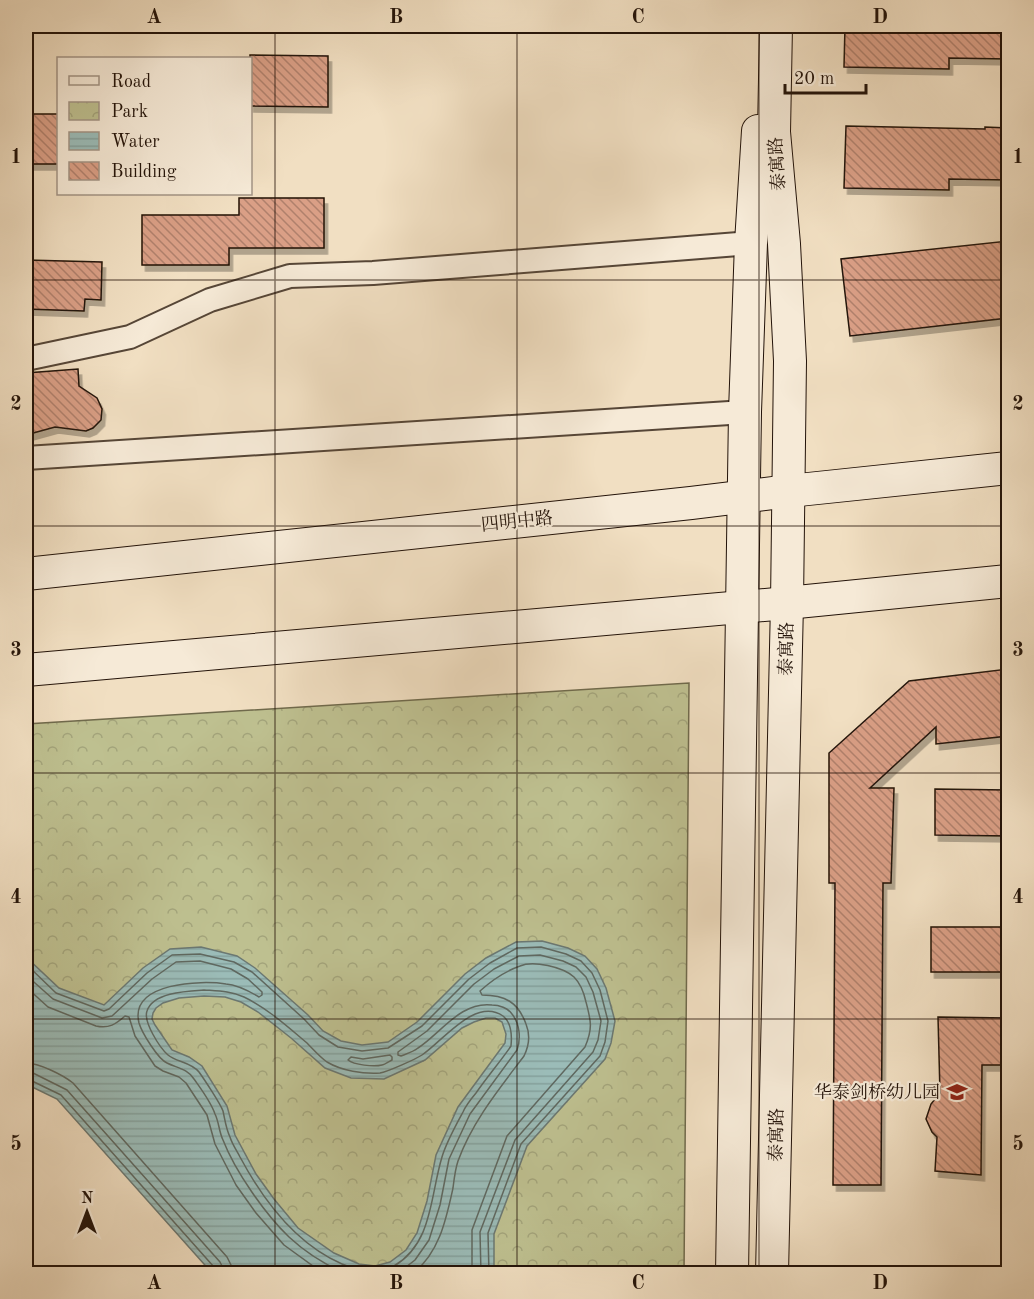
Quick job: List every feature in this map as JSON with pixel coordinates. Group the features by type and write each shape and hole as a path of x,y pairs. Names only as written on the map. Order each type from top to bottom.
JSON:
{"main road":[{"name":"泰寓路","path":"732,1274 744,497 760,26"},
{"name":"泰寓路","path":"772,1274 790,361 784,244 774,132 776,26"},
{"name":"四明中路","path":"26,574 1008,468"},
{"path":"26,670 787,603 1008,581"}],"street":[{"path":"26,359 130,337 210,300 290,276 373,273 751,243"},
{"path":"26,458 746,412"}],"green space":[{"path":"689,683 684,1273 345,1273 26,1002 26,724"}],"water":[{"path":"542,941 568,948 585,956 597,969 606,988 615,1021 605,1059 527,1146 494,1234 494,1273 212,1273 57,1099 26,1084 26,957 59,988 104,1005 143,968 170,949 201,947 237,956 255,968 323,1031 341,1041 362,1045 388,1042 417,1022 465,974 486,958 516,942","holes":["225,997 241,1002 258,1012 325,1068 351,1078 384,1079 425,1060 462,1028 474,1022 486,1018 495,1018 502,1022 506,1034 505,1043 458,1107 436,1155 427,1201 417,1233 406,1250 390,1262 375,1266 359,1264 334,1253 298,1228 256,1174 235,1135 227,1106 202,1066 189,1057 172,1050 152,1019 156,1008 179,998"]}],"building":[{"path":"845,26 1008,26 1008,59 949,58 949,69 844,67"},
{"path":"250,55 328,56 328,107 252,106 252,57"},
{"path":"26,114 57,114 57,164 26,164"},
{"path":"846,126 1008,128 1008,180 949,179 949,190 844,188"},
{"path":"239,198 324,198 324,248 229,248 229,265 142,265 142,215 239,215"},
{"path":"1008,241 1008,318 850,336 841,259"},
{"path":"26,260 102,262 101,300 85,299 84,311 26,309"},
{"path":"78,369 79,386 97,398 102,409 101,420 86,431 55,427 26,435 26,373"},
{"path":"1008,669 1008,736 936,744 936,727 870,788 894,788 891,883 883,883 881,1185 833,1185 835,883 829,883 829,753 909,681"},
{"path":"935,789 1008,790 1008,836 935,835"},
{"path":"931,927 1008,927 1008,972 931,972"},
{"path":"938,1017 1008,1018 1008,1065 982,1065 981,1175 935,1171 937,1137 926,1119 931,1104 940,1093"}],"place":[{"name":"华泰剑桥幼儿园","path":"957,1092"}]}
